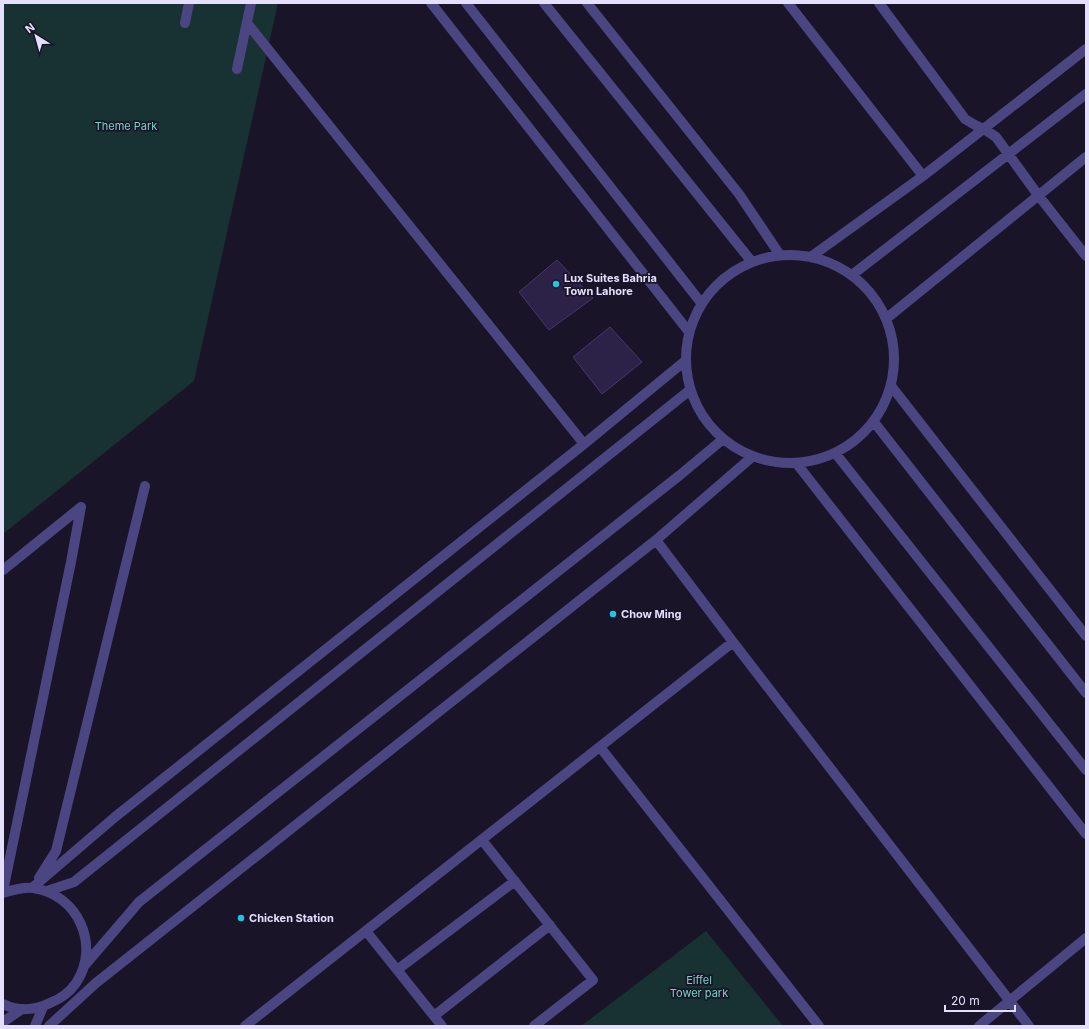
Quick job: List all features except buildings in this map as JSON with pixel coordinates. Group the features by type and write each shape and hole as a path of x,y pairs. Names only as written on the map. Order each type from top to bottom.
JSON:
{"street":[{"path":"185,23 189,3"},
{"path":"236,69 251,3"},
{"path":"431,3 689,332"},
{"path":"466,3 702,304"},
{"path":"544,3 752,262"},
{"path":"587,3 739,194 780,255"},
{"path":"788,3 923,176"},
{"path":"880,3 965,118 996,137 1038,195 1086,256"},
{"path":"247,23 584,444"},
{"path":"812,256 923,176 1086,49"},
{"path":"852,275 1086,94"},
{"path":"887,318 1086,157"},
{"path":"780,255 812,256 833,264 852,275 867,287 878,302 887,318 894,340 895,364 892,387 874,422 857,440 836,454 797,464 774,463 752,457 722,440 702,417 690,390 685,361 689,332 702,304 723,279 752,262 780,255"},
{"path":"32,888 115,817 584,444 685,361"},
{"path":"892,387 1086,636"},
{"path":"47,891 74,882 690,390"},
{"path":"874,422 1086,693"},
{"path":"3,1004 22,1009 43,1007 61,998 76,983 85,965 139,902 680,475 722,440"},
{"path":"836,454 1086,770"},
{"path":"49,1026 96,983 656,540 752,457"},
{"path":"797,464 1086,834"},
{"path":"32,888 56,851 145,486"},
{"path":"3,570 81,507 3,892 32,888 47,891 63,900 75,913 84,929 87,947 85,965"},
{"path":"656,540 1029,1026"},
{"path":"245,1026 733,642"},
{"path":"600,747 819,1026"},
{"path":"482,840 593,980 534,1026"},
{"path":"398,970 516,881"},
{"path":"434,1016 550,925"},
{"path":"366,931 442,1026"},
{"path":"979,1026 1086,938"},
{"path":"35,1026 43,1007"},
{"path":"3,1022 22,1009"}],"green space":[{"name":"Theme Park","path":"3,3 278,3 194,381 3,534"},
{"name":"Eiffel Tower park","path":"706,931 783,1026 581,1026"}],"place":[{"name":"Lux Suites Bahria Town Lahore","path":"556,284"},
{"name":"Chow Ming","path":"613,614"},
{"name":"Chicken Station","path":"241,918"}]}
